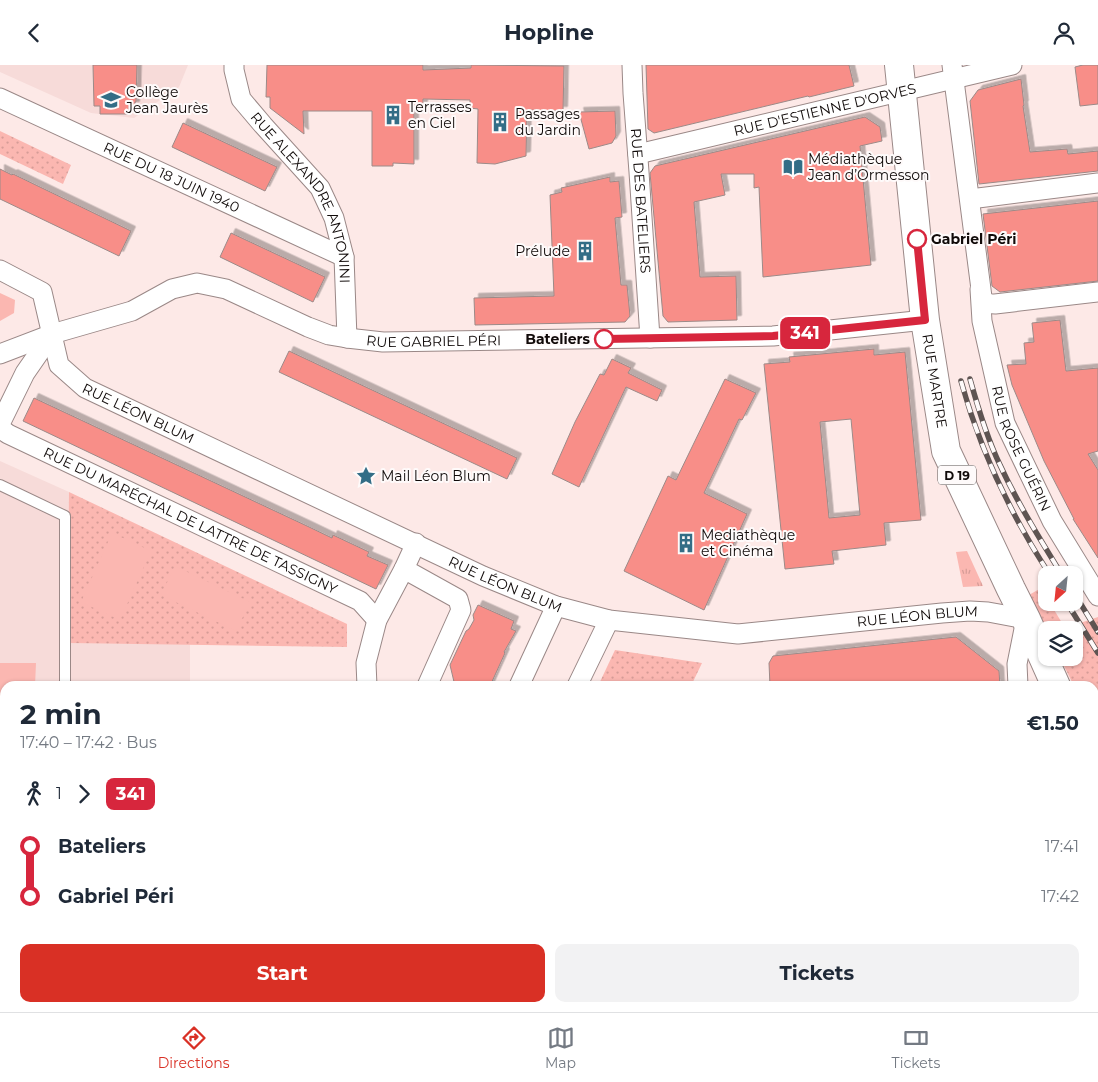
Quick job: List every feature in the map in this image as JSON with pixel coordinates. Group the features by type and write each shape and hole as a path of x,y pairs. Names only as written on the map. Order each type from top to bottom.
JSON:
{"main road":[{"name":"RUE MARTRE","path":"900,78 925,320 946,451 1054,681"}],"street":[{"name":"RUE ALEXANDRE ANTONINI","path":"234,65 241,99 320,188 334,218 344,257 346,338"},
{"name":"RUE DES BATELIERS","path":"632,65 650,338"},
{"name":"RUE D'ESTIENNE D'ORVES","path":"638,154 900,78 1012,65"},
{"path":"952,72 982,295 990,304 995,304 1098,292"},
{"name":"RUE DU 18 JUIN 1940","path":"0,98 344,257"},
{"path":"970,199 1098,183"},
{"name":"RUE LÉON BLUM","path":"0,271 42,292 59,365 85,388 483,576 556,606 609,620 738,634 970,611 988,612 1026,619"},
{"name":"RUE GABRIEL PÉRI","path":"0,354 52,334 132,311 172,289 197,283 226,289 329,335 382,342 773,336 925,320"},
{"name":"RUE ROSE GUÉRIN","path":"982,295 982,321 1005,423 1052,521 1098,596"},
{"path":"0,424 25,373 52,334"},
{"name":"RUE DU MARÉCHAL DE LATTRE DE TASSIGNY","path":"0,428 8,434 360,601 377,620"},
{"path":"367,681 366,663 377,620 416,543"},
{"path":"404,569 458,599 461,610 429,681"},
{"path":"521,681 556,606"},
{"path":"1018,681 1017,664 1026,619"},
{"path":"579,681 609,620"}],"lane":[{"path":"0,485 65,516 65,681"}],"shaded area":[{"name":"Collège Jean Jaurès","path":"0,65 188,65 179,87 134,118 91,113 0,72"},
{"path":"0,461 69,492 67,643 190,644 190,681 0,681"}],"green space":[{"path":"0,131 71,165 63,184 0,154"},
{"path":"0,293 15,300 14,313 0,321"},
{"path":"69,492 347,624 347,647 67,643"},
{"path":"112,533 151,551 120,620 81,602"},
{"path":"967,551 983,586 963,587 956,552"},
{"path":"175,566 250,602 236,631 161,595"},
{"path":"1038,590 1038,611 1055,611 1061,621 1042,621 1029,595"},
{"path":"1098,617 1098,681 1072,681 1064,666 1083,666 1083,622"},
{"path":"615,650 702,663 693,681 600,681"},
{"path":"0,663 36,663 35,681 0,681"}],"building":[{"path":"93,65 137,65 136,102 135,106 129,106 129,114 100,114 100,106 94,106"},
{"path":"267,65 423,65 423,70 471,68 471,65 564,66 563,111 527,110 526,156 495,164 477,163 478,109 470,108 470,100 423,99 423,106 414,106 414,164 393,163 393,166 372,166 372,111 303,111 304,134 270,108 270,97 266,97"},
{"path":"646,65 849,65 854,86 654,133 648,129"},
{"path":"1098,65 1098,104 1080,106 1075,67"},
{"path":"1021,79 1030,152 1067,149 1068,154 1098,151 1098,171 979,184 970,101 978,90"},
{"path":"615,111 616,136 612,143 589,149 579,112"},
{"path":"865,117 880,127 882,141 860,146 871,265 763,277 759,187 754,188 754,174 721,174 725,195 694,202 700,277 736,276 737,320 668,322 663,316 650,173 655,166"},
{"path":"183,123 277,167 265,191 172,147"},
{"path":"0,169 131,231 119,256 0,199"},
{"name":"Prélude","path":"610,177 610,182 619,181 622,217 615,218 621,285 627,285 630,316 625,322 475,325 474,298 554,296 550,195 562,192 561,188"},
{"path":"1098,201 1098,281 1000,292 992,286 983,214"},
{"path":"231,233 325,277 313,302 220,257"},
{"path":"1060,320 1066,371 1098,368 1098,451 1088,454 1098,470 1098,558 1073,519 1044,461 1012,385 1007,365 1026,364 1024,343 1034,342 1032,323"},
{"path":"874,349 874,355 905,352 921,520 884,523 886,545 832,551 834,564 785,569 764,364 790,362 789,357","holes":["851,419 860,515 829,518 820,422"]},
{"path":"289,351 517,458 507,479 279,372"},
{"path":"612,359 631,368 628,373 662,390 657,401 626,387 579,487 552,474 575,422 600,374 604,375"},
{"name":"Mediathèque et Cinéma","path":"725,379 756,393 742,420 739,419 704,493 747,514 704,610 624,571 668,476 676,480"},
{"path":"34,398 332,538 333,535 369,552 367,556 388,565 376,589 23,421"},
{"path":"478,605 514,621 511,629 516,631 504,652 492,681 454,681 450,665 466,631 474,620 473,615"},
{"path":"956,637 999,671 1000,681 770,681 769,663 773,656"}],"railway":[{"path":"970,379 983,423 1000,465 1037,535 1056,566"},
{"path":"961,381 987,457 1022,529 1045,566"},
{"path":"1083,608 1098,632"},
{"path":"1072,611 1098,653"}],"bus line":[{"name":"341","path":"604,339 773,336 925,320 917,239"}],"place":[{"name":"Collège Jean Jaurès","path":"111,100"},
{"name":"Terrasses en Ciel","path":"393,115"},
{"name":"Passages du Jardin","path":"500,122"},
{"name":"Médiathèque Jean d’Ormesson","path":"793,167"},
{"name":"Gabriel Péri","path":"917,239"},
{"name":"Prélude","path":"585,251"},
{"name":"Bateliers","path":"604,339"},
{"name":"Mail Léon Blum","path":"366,476"},
{"name":"Mediathèque et Cinéma","path":"686,543"}]}
